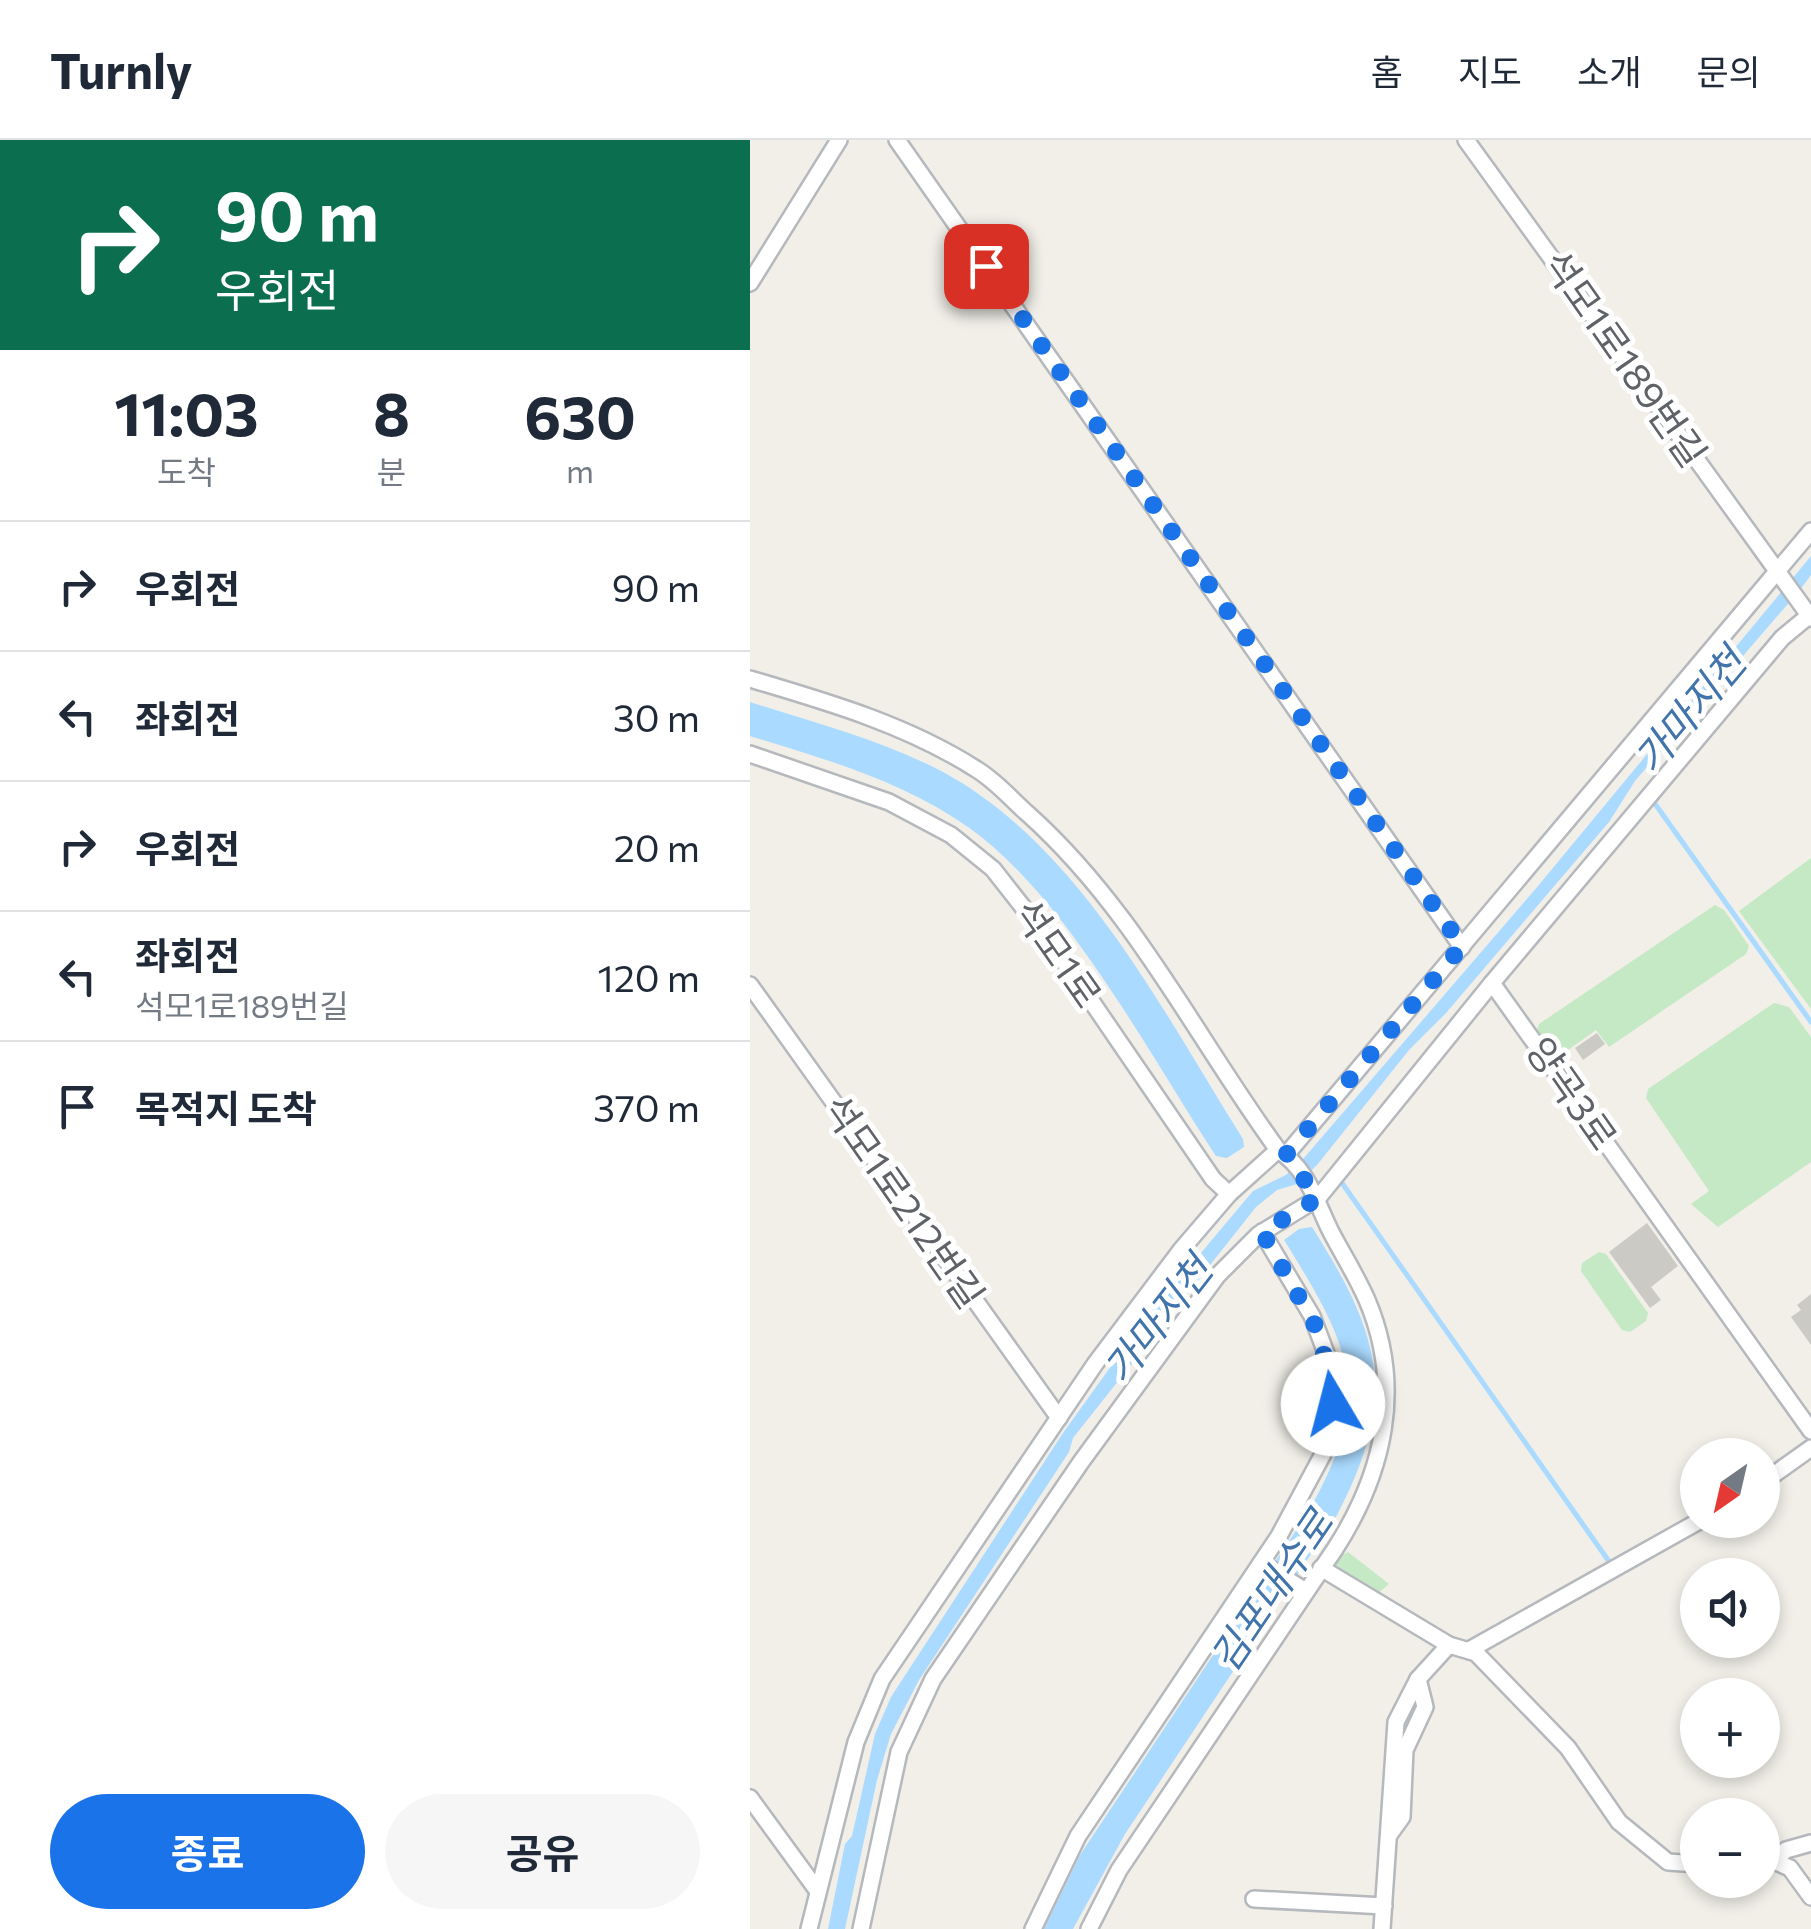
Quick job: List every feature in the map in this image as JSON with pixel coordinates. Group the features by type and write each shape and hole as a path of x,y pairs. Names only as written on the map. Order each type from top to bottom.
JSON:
{"lane":[{"path":"750,283 839,140"},
{"path":"898,140 1462,946"},
{"name":"석모1로189번길","path":"1466,140 1778,575"},
{"path":"809,1929 856,1742 882,1679 1156,1281 1230,1194 1285,1154 1778,575 1811,530"},
{"path":"861,1929 899,1752 920,1701 1174,1330 1217,1276 1262,1232 1316,1194 1769,654 1809,615 1778,575"},
{"path":"750,679 892,726 976,769 1067,849 1118,910 1316,1194 1369,1303 1388,1392 1386,1424 1374,1470 1345,1533 1302,1589 1119,1870 1089,1929"},
{"name":"석모1로","path":"750,754 888,802 951,834 993,869 1045,934 1204,1168 1230,1194"},
{"name":"양곡3로","path":"1492,983 1811,1431"},
{"name":"석모1로212번길","path":"750,984 1059,1418"},
{"path":"1033,1929 1078,1836 1265,1565 1318,1468 1333,1404 1320,1334 1262,1232"},
{"path":"1780,1470 1811,1448"},
{"path":"1470,1649 1680,1532"},
{"path":"1265,1565 1302,1589"},
{"path":"1321,1568 1449,1644 1470,1649 1568,1748 1618,1822 1668,1862 1680,1863"},
{"path":"1382,1929 1396,1722 1418,1679 1449,1644"},
{"path":"750,1798 817,1890"},
{"path":"1780,1853 1811,1843"},
{"path":"1780,1863 1790,1868 1811,1897"},
{"path":"1254,1899 1384,1906"}],"green space":[{"path":"1811,858 1811,1009 1739,911"},
{"path":"1715,905 1724,910 1749,946 1746,954 1609,1047 1596,1030 1558,1057 1536,1033 1539,1024"},
{"path":"1774,1003 1789,1007 1811,1037 1811,1162 1718,1227 1691,1204 1709,1191 1646,1098 1648,1089"},
{"path":"1599,1252 1606,1254 1648,1313 1646,1321 1630,1332 1622,1330 1581,1271 1582,1263"},
{"path":"1348,1552 1389,1584 1376,1595 1330,1568 1331,1561"}],"water":[{"name":"가마지천","path":"1811,556 1811,575 1799,591 1635,781 1609,822 1446,1013 1409,1050 1317,1165 1297,1184 1277,1190 1256,1207 1073,1438 1069,1452 919,1680 891,1734 877,1780 845,1929 828,1929 845,1844 852,1836 875,1734 891,1697 1063,1433 1142,1323 1253,1191 1286,1175 1304,1158 1538,886"},
{"path":"750,702 872,741 943,772 992,804 1036,843 1077,887 1149,987 1243,1139 1244,1147 1227,1158 1216,1156 1104,979 1039,893 1004,857 968,827 890,784 750,736"},
{"name":"김포대수로","path":"1312,1227 1354,1301 1374,1367 1375,1400 1357,1473 1337,1515 1125,1834 1073,1929 1044,1929 1080,1855 1307,1514 1328,1473 1342,1436 1348,1404 1346,1373 1326,1312 1284,1240 1299,1229"}],"building":[{"path":"1597,1033 1605,1044 1583,1060 1575,1048"},
{"path":"1647,1223 1678,1266 1651,1287 1661,1300 1650,1308 1609,1252"},
{"path":"1811,1294 1811,1345 1791,1317 1801,1310 1797,1305"}],"waterway":[{"name":"가마지천","path":"1653,801 1811,1022"},
{"path":"1342,1183 1608,1560"}],"route":[{"path":"986,266 1462,946 1286,1155 1318,1198 1262,1232 1320,1334 1333,1404"}]}
